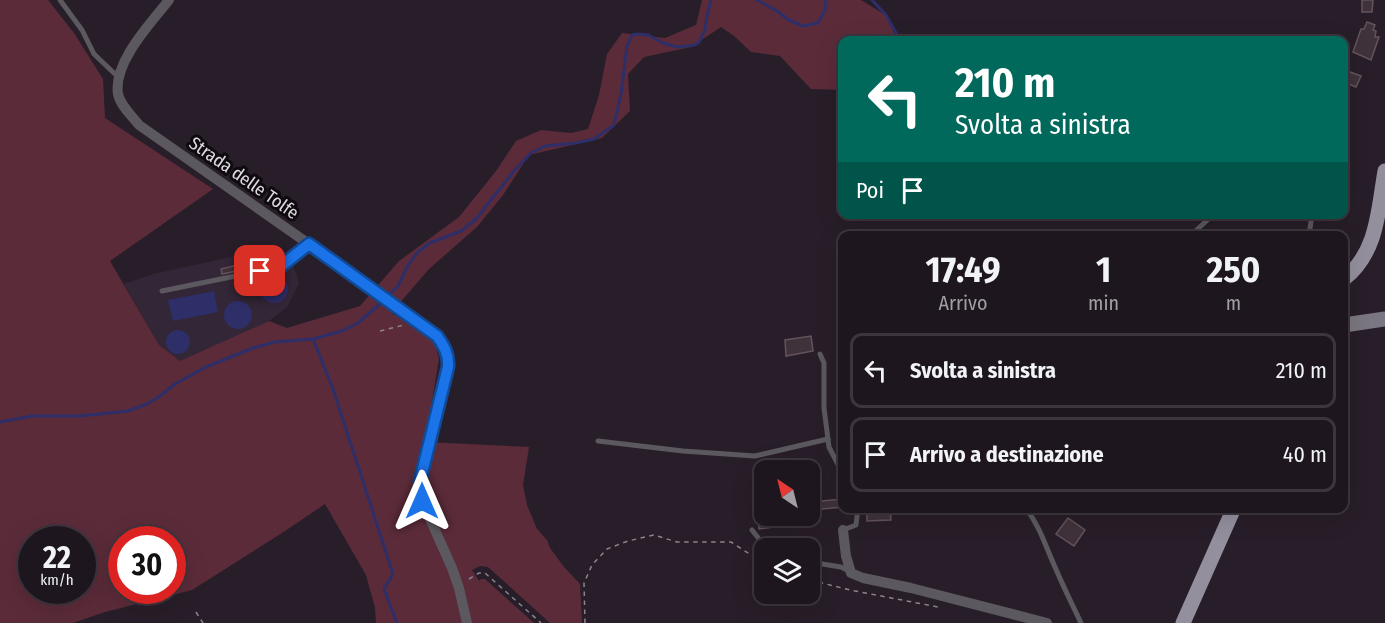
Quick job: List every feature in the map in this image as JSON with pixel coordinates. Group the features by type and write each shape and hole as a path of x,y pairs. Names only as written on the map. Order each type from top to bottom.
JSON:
{"main road":[{"path":"1348,275 1358,266 1372,239 1385,171"},
{"path":"1183,623 1232,513"}],"street":[{"path":"119,78 124,61 169,0"},
{"name":"Strada delle Tolfe","path":"119,78 118,94 139,125 401,309 437,336 445,348 448,367 420,481 422,501 452,568 467,623"},
{"path":"1348,325 1385,320"},
{"path":"843,530 846,556 851,573 863,578 1047,623"}],"lane":[{"path":"60,0 82,30 94,54 119,78"},
{"path":"1195,231 1209,219"},
{"path":"162,291 280,267 309,244"},
{"path":"820,354 824,363 824,408 828,447 838,465"},
{"path":"598,441 683,451 755,456 828,439"},
{"path":"843,530 856,525 857,513"},
{"path":"1030,513 1043,535 1056,570 1081,623"},
{"path":"752,530 758,538"},
{"path":"820,564 841,567 851,573"}],"path":[{"path":"380,331 416,320"},
{"path":"585,623 584,583 592,565 607,549 654,535 677,542 731,542 754,557"},
{"path":"459,588 472,577 485,573 541,623"},
{"path":"820,582 942,608"},
{"path":"196,612 203,623"}],"shaded area":[{"path":"0,0 48,0 74,33 103,79 105,118 213,189 110,261 159,345 180,361 269,321 287,328 360,306 399,261 459,217 496,171 516,141 541,130 571,133 588,129 599,95 607,54 622,33 665,38 696,25 702,0 861,0 887,16 895,36 838,36 838,90 811,89 780,56 751,52 721,27 691,47 644,57 628,74 630,111 602,138 529,155 503,195 477,227 429,269 391,313 429,334 435,343 439,359 425,442 529,447 523,485 527,505 537,529 564,567 580,584 582,623 550,623 488,567 480,566 472,570 479,581 485,579 534,623 376,623 375,608 366,575 325,504 192,590 186,592 186,526 108,526 108,604 137,604 73,623 0,623"},
{"path":"259,251 289,253 299,283 287,307 269,321 180,362 159,345 124,284 153,274"},
{"path":"274,275 284,279 288,289 284,299 274,303 264,299 260,289 264,279"},
{"path":"214,291 218,312 173,321 168,300"},
{"path":"238,301 248,305 252,315 248,325 238,329 228,325 224,315 228,305"},
{"path":"178,330 183,331 189,337 189,347 183,353 178,354 173,353 167,347 166,342 167,337 173,331"}],"building":[{"path":"1362,0 1373,0 1372,12 1362,12"},
{"path":"1367,22 1375,25 1373,30 1376,31 1375,37 1379,37 1371,60 1353,52 1361,29 1364,29"},
{"path":"1350,72 1361,76 1356,87 1348,84"},
{"path":"255,261 256,267 222,274 221,269"},
{"path":"811,336 813,351 786,356 785,340"},
{"path":"838,499 838,507 820,509 820,501"},
{"path":"867,513 890,513 891,520 867,521"},
{"path":"1068,518 1085,530 1074,546 1056,534"},
{"path":"759,526 782,526 759,529"}],"waterway":[{"path":"388,296 398,286 408,265 418,252 430,243 461,231 476,219 531,153 545,146 594,139 614,125 621,94 627,46 632,35 648,35 677,47 695,45 705,30 711,0"},
{"path":"757,0 803,26 818,23 826,8 825,0"},
{"path":"872,0 886,15 898,36"},
{"path":"0,422 32,416 80,416 128,411 147,404 175,384 206,367 253,348 275,342 313,339 342,331 358,323 383,301"},
{"path":"313,339 333,389 393,574 384,589 397,623"}],"route":[{"path":"260,271 280,267 309,244 437,336 445,348 448,367 420,481 422,501"}]}
